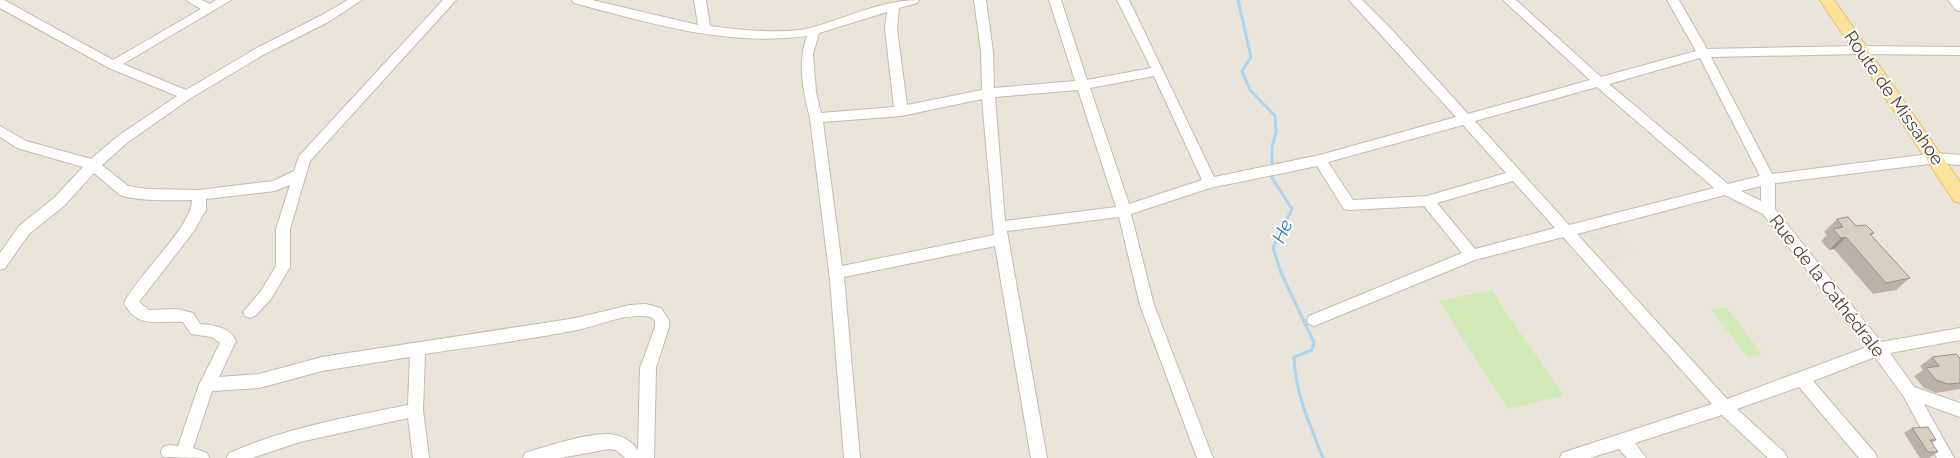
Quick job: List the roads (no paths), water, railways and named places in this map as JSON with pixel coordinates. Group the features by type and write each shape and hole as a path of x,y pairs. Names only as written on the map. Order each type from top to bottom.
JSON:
{"main road":[{"name":"Route de Missahoe","path":"1826,0 1859,50 1937,158 1960,196"}],"street":[{"path":"192,0 210,8"},
{"path":"113,65 225,0"},
{"path":"0,264 5,247 59,202 93,165 123,138 188,95 259,52 326,18 356,0"},
{"path":"250,312 266,295 282,267 283,229 304,159 450,0"},
{"path":"578,0 705,31 760,35 814,32 824,27 913,0"},
{"path":"700,0 705,31"},
{"path":"980,0 987,52 988,94 1001,233 1039,458"},
{"path":"1055,0 1124,211 1147,305 1206,458"},
{"path":"1123,0 1210,183"},
{"path":"1355,0 1465,119 1724,407 1779,458"},
{"path":"1509,0 1598,81 1726,190 1768,210"},
{"name":"Rue de la Cathédrale","path":"1673,0 1703,53 1768,179 1768,210 1878,349 1909,392 1946,458"},
{"path":"1954,0 1960,7"},
{"path":"0,3 113,65 188,95"},
{"path":"892,6 892,29 901,111"},
{"path":"814,32 808,54 810,92 816,118 836,273 852,458"},
{"path":"836,273 1001,233 1124,211 1210,183 1320,160 1703,53 1859,50 1960,51"},
{"path":"816,118 901,111 988,94 1082,85 1158,71"},
{"path":"0,131 22,145 93,165 125,191 148,194 199,195 274,186 299,174"},
{"path":"1314,320 1472,255 1768,179 1937,158 1960,160"},
{"path":"1320,160 1349,205 1427,201 1515,176"},
{"path":"199,195 199,210 189,227 140,288 131,304 145,316 188,316 196,330 215,331 229,341 207,385 177,455 201,458"},
{"path":"1427,201 1472,255"},
{"path":"207,385 259,381 322,364 576,324 630,311 646,310 656,312 662,320 662,327 648,368 646,458"},
{"path":"1568,458 1724,407 1878,349 1960,334"},
{"path":"418,350 414,419 421,458"},
{"path":"1802,379 1869,458"},
{"path":"1909,392 1960,410"},
{"path":"235,458 253,449 290,438 415,410"},
{"path":"1621,440 1638,458"},
{"path":"531,458 604,441 618,442 634,458"}],"waterway":[{"name":"He","path":"1238,0 1251,57 1242,71 1250,90 1275,116 1276,132 1272,147 1272,178 1292,209 1273,248 1281,273 1314,342 1312,350 1294,357 1295,370 1304,409 1323,458"}]}
